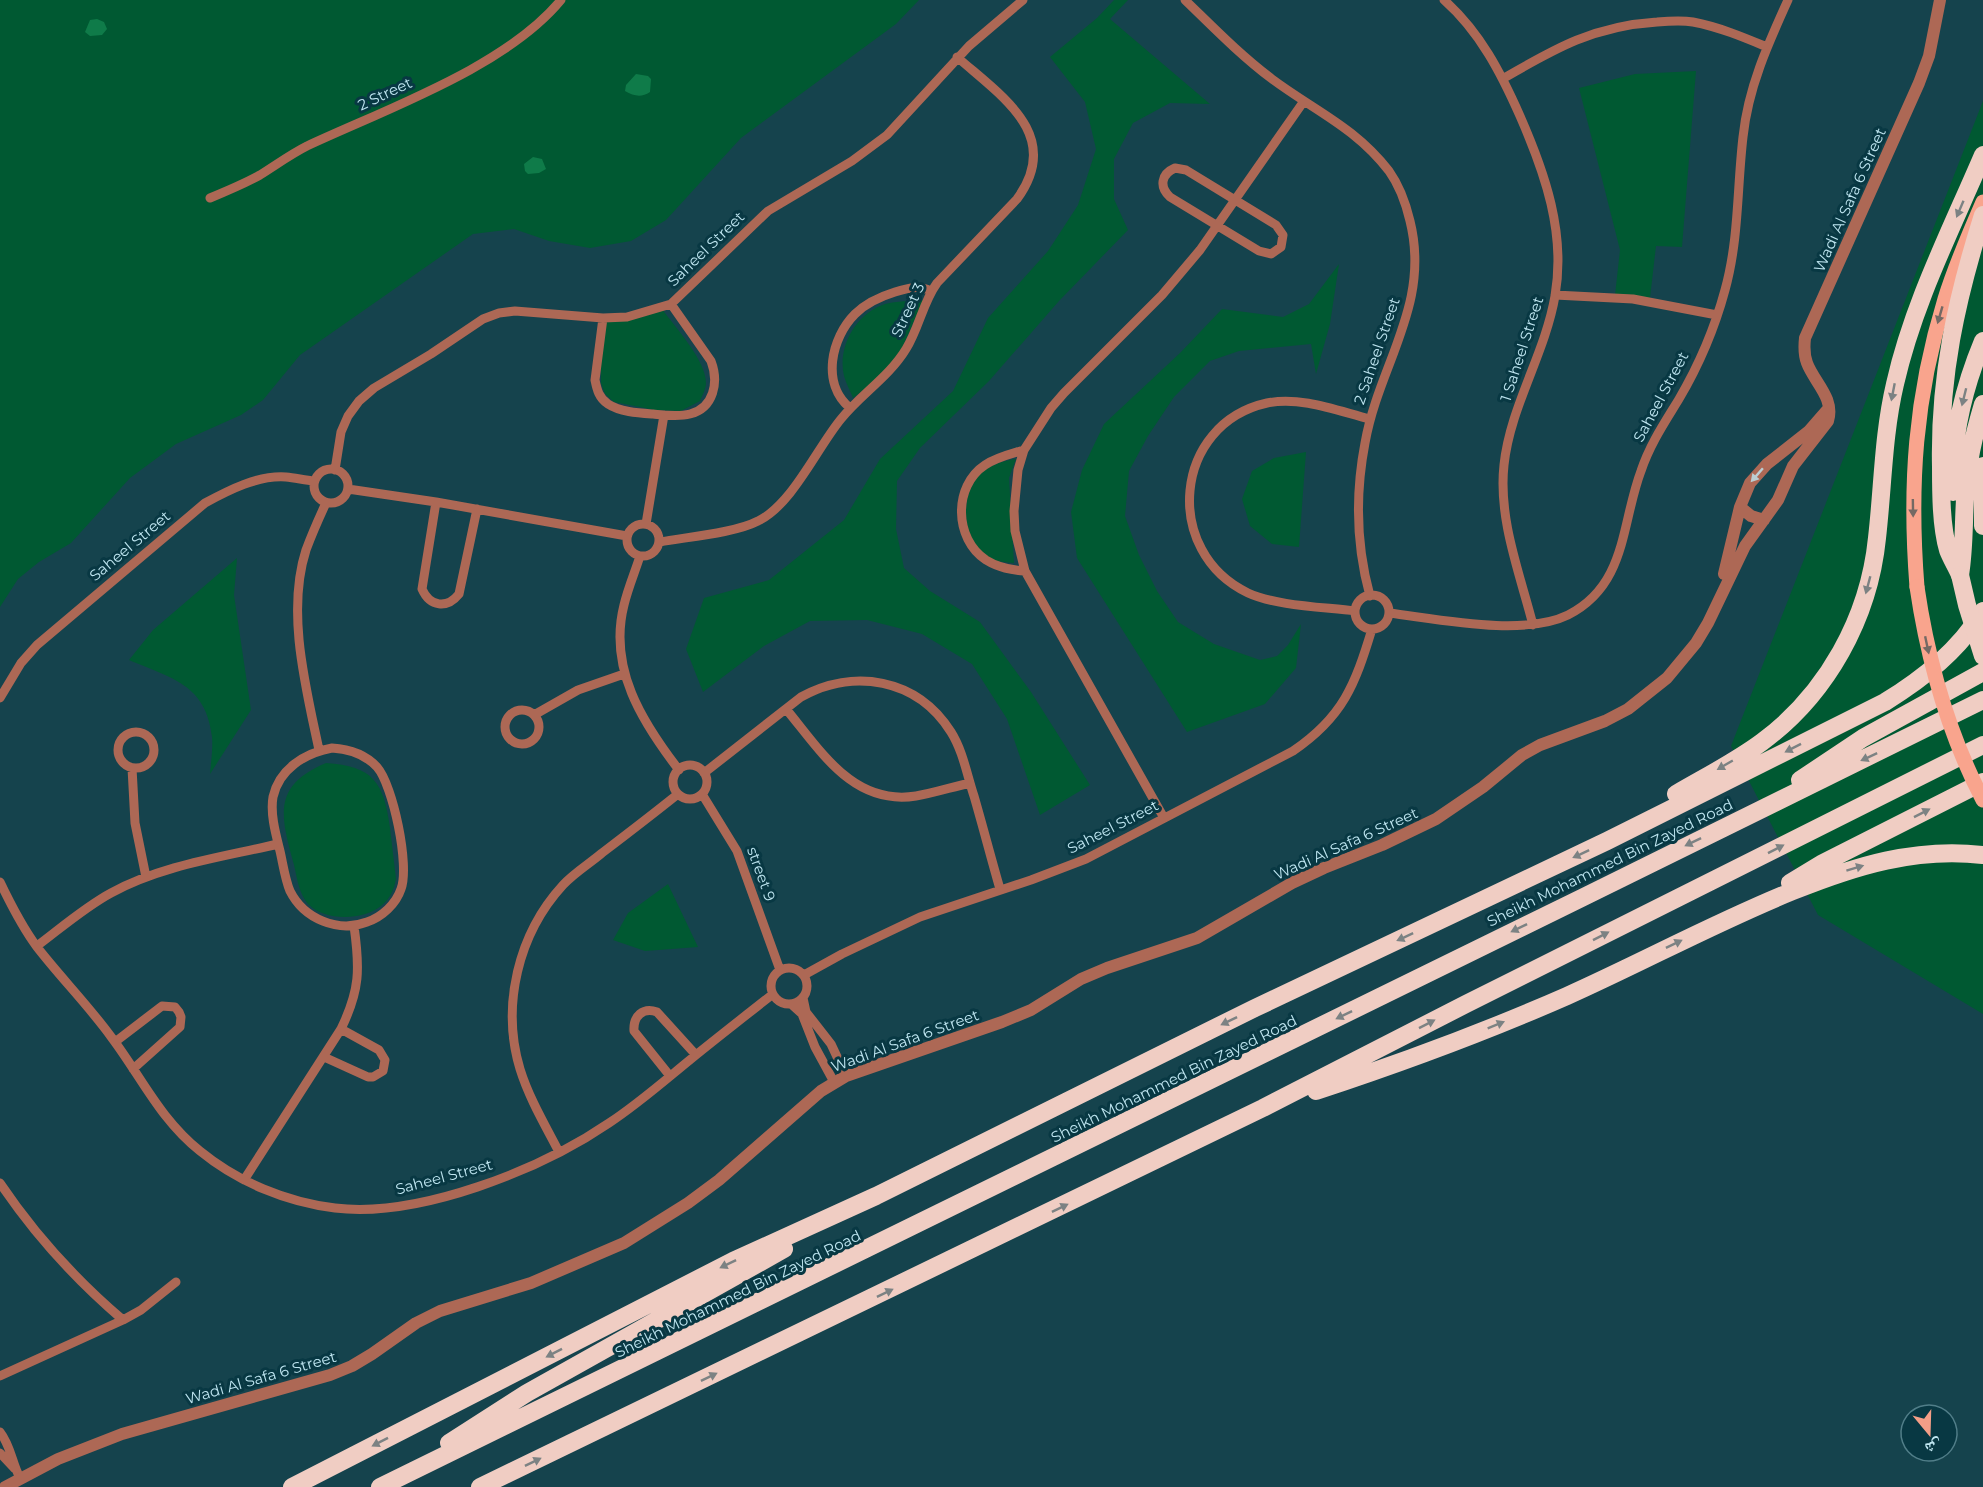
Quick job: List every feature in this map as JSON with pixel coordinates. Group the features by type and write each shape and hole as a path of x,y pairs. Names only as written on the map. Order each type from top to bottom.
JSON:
{"highway":[{"path":"1607,841 1647,811 1741,756 1784,724 1820,685 1848,640 1859,615 1874,564 1888,422 1904,349 1915,314 1983,155"},
{"path":"1983,215 1960,292 1946,367 1940,443 1954,519 1964,550 1960,575 1983,656"},
{"path":"1954,519 1953,482 1958,425 1972,370 1983,341"},
{"path":"1954,519 1983,404"},
{"path":"1983,466 1983,526"},
{"path":"292,1487 740,1258 876,1196 1255,1008 1607,841 1901,692 1947,656 1963,640 1983,611"},
{"path":"1754,812 1847,748 1983,672"},
{"name":"Sheikh Mohammed Bin Zayed Road","path":"380,1487 998,1187 1983,700"},
{"path":"480,1487 1263,1108 1487,993 1983,745"},
{"path":"1742,911 1823,863 1983,782"},
{"path":"1263,1108 1394,1065 1522,1014 1568,995 1742,911 1829,877 1886,859 1945,853 1983,855"},
{"path":"380,1487 527,1393 876,1196"}],"main road":[{"path":"1983,202 1946,297 1932,344 1922,393 1913,490 1913,539 1924,631 1937,684 1957,746 1983,800"}],"street":[{"name":"2 Street","path":"210,198 247,182 305,147 459,75 536,26 561,0"},
{"name":"Saheel Street","path":"335,470 341,432 348,416 359,401 374,388 483,319 499,313 514,311 603,318 627,317 671,304 768,211 852,161 887,135 957,57 1023,0"},
{"name":"2 Saheel Street","path":"1185,0 1251,63 1350,130 1391,174 1401,194 1414,236 1414,285 1405,326 1383,377 1370,419 1358,488 1360,553 1370,596"},
{"name":"1 Saheel Street","path":"1444,0 1472,30 1504,78 1540,162 1548,187 1557,240 1558,268 1555,295 1544,339 1511,433 1504,466 1505,511 1533,625"},
{"name":"Saheel Street","path":"1389,613 1491,625 1533,625 1568,615 1584,605 1597,593 1609,576 1625,538 1640,472 1664,421 1693,371 1717,315 1735,246 1743,136 1748,105 1767,47 1788,0"},
{"name":"Wadi Al Safa 6 Street","path":"5,1487 17,1474 122,1434 330,1375 372,1354 416,1323 440,1311 531,1283 614,1248 657,1224 696,1197 733,1168 821,1091 840,1079 1002,1022 1057,996 1081,979 1197,938 1292,883 1401,837 1436,819 1475,793 1521,755 1540,745 1605,721 1648,695 1683,661 1702,633 1745,546 1778,500 1793,465 1825,425 1830,414 1830,407 1806,360 1805,338 1919,83 1929,56 1940,0"},
{"path":"1504,78 1566,43 1600,31 1647,23 1690,21 1715,27 1767,47"},
{"name":"Street 3","path":"660,542 743,527 759,521 783,502 840,419 883,378 905,350 931,291 944,274 1026,187 1034,160 1032,138 1023,119 957,57"},
{"path":"1164,818 1025,571 1015,531 1016,480 1024,450 1051,408 1162,295 1218,226 1304,101"},
{"path":"1175,168 1181,168 1235,200 1281,230 1283,241 1281,247 1264,254 1218,226 1165,192 1162,187 1165,175 1175,168"},
{"path":"850,408 836,393 832,377 833,359 844,327 856,312 892,293 915,287 931,291"},
{"path":"1555,295 1633,299 1717,315"},
{"path":"603,318 595,380 601,398 617,408 664,415 689,414 700,410 713,393 716,382 715,372 711,362 671,304"},
{"path":"1355,611 1272,601 1249,594 1236,586 1219,573 1205,556 1195,537 1189,516 1188,494 1192,473 1213,435 1229,420 1248,409 1269,402 1291,401 1370,419"},
{"name":"Wadi Al Safa 6 Street","path":"1717,602 1740,507 1750,483 1767,464 1809,431 1830,407"},
{"path":"646,524 664,415"},
{"path":"1024,450 984,465 970,480 962,501 962,522 970,543 984,559 1004,569 1025,571"},
{"path":"1779,456 1793,465"},
{"path":"324,470 335,470 344,475 348,489 342,499 326,503 317,497 313,487 314,481 324,470"},
{"name":"Saheel Street","path":"0,698 21,663 37,645 205,503 224,493 264,480 284,477 314,481"},
{"path":"348,489 477,508 627,536"},
{"path":"436,502 422,589 432,602 439,605 454,600 459,594 477,508"},
{"path":"320,750 302,673 299,599 306,551 326,503"},
{"path":"1740,507 1750,516 1764,520"},
{"path":"646,524 658,532 660,542 651,555 640,556 631,551 627,536 637,525 646,524"},
{"path":"640,556 623,614 621,645 624,674 630,693 640,712 679,770"},
{"path":"1370,596 1376,596 1385,602 1389,613 1385,623 1372,629 1366,628 1358,621 1355,611 1360,601 1370,596"},
{"name":"Saheel Street","path":"804,975 842,954 920,918 1086,859 1293,751 1322,729 1340,707 1354,683 1372,629"},
{"path":"534,715 578,690 624,674"},
{"path":"704,773 801,698 831,684 864,680 897,687 927,705 950,731 964,763 1000,890"},
{"path":"786,709 836,770 849,781 864,789 881,795 906,797 970,783"},
{"path":"138,732 152,741 154,753 149,764 132,768 122,762 119,756 119,745 126,735 138,732"},
{"path":"345,749 368,759 377,767 389,789 404,856 405,879 393,903 373,920 354,926 335,926 322,922 301,906 290,890 278,844 272,811 273,797 278,784 295,763 320,750 345,749"},
{"path":"695,766 704,773 707,784 702,794 687,799 678,794 673,784 679,770 695,766"},
{"path":"132,768 135,823 146,877"},
{"path":"559,1152 524,1080 515,1050 512,1029 513,998 518,968 528,939 543,912 564,885 678,794"},
{"name":"street 9","path":"702,794 737,851 780,970"},
{"path":"37,946 95,903 146,877 278,844"},
{"name":"Saheel Street","path":"0,883 37,946 115,1042 146,1092 179,1133 221,1167 244,1180 274,1194 305,1203 337,1208 370,1209 402,1205 467,1189 559,1152 608,1124 773,994"},
{"path":"244,1180 324,1057 350,1010 359,968 354,926"},
{"path":"840,1079 826,1067 815,1047 810,1024 803,998 807,987 804,975 795,969 780,970 772,978 773,994 780,1002 791,1004 799,1010 810,1024 831,1044 839,1061 840,1079"},
{"path":"791,1004 803,998"},
{"path":"115,1042 162,1006 175,1007 179,1012 180,1027 133,1069"},
{"path":"670,1076 634,1031 636,1018 640,1014 645,1011 657,1012 696,1055"},
{"path":"324,1057 368,1077 379,1075 383,1071 385,1060 379,1050 341,1029"},
{"path":"826,1067 839,1061"},
{"path":"0,1183 51,1252 85,1287 123,1320"},
{"path":"0,1376 123,1320 141,1310 176,1282"},
{"path":"0,1432 5,1455 17,1474"}],"green space":[{"path":"0,0 919,0 896,24 741,138 666,220 631,241 590,248 549,241 514,229 473,234 300,355 263,400 241,415 176,444 130,478 71,543 39,562 18,579 0,607"},
{"path":"1114,0 1128,0 1110,19 1210,104 1170,103 1133,123 1114,159 1114,199 1128,230 1059,301 989,381 920,448 897,481 896,529 904,568 930,591 980,622 1031,692 1090,785 1040,815 1007,719 972,664 922,634 867,620 810,621 764,646 703,692 686,649 704,598 769,580 844,520 880,459 953,391 988,318 1048,251 1078,205 1096,149 1085,102 1050,57 1097,18"},
{"path":"97,19 104,22 107,29 102,35 90,36 85,32 90,20"},
{"path":"1696,71 1682,247 1656,246 1650,298 1615,295 1620,250 1579,88 1635,74"},
{"path":"636,74 648,76 651,79 650,92 637,96 625,91 626,85"},
{"path":"1983,101 1983,1014 1818,915 1731,746"},
{"path":"533,157 542,159 546,169 539,173 528,174 524,164"},
{"path":"1339,264 1330,324 1316,374 1311,344 1239,351 1210,361 1174,397 1148,436 1129,471 1125,516 1139,555 1157,591 1178,622 1214,644 1260,660 1277,656 1288,645 1301,624 1296,668 1265,704 1187,732 1077,558 1071,512 1082,470 1104,424 1180,353 1222,309 1283,317 1309,304"},
{"path":"923,300 900,353 880,377 853,398 845,379 843,354 857,323 875,308 885,304"},
{"path":"662,309 701,364 706,383 700,401 681,411 655,410 614,402 605,394 601,383 601,322"},
{"path":"1306,452 1299,547 1272,544 1250,526 1242,499 1252,471 1274,458"},
{"path":"1016,459 1009,478 1014,563 993,560 981,552 969,532 966,509 972,486 982,472 996,464"},
{"path":"237,558 234,595 251,710 210,774 212,737 202,705 184,685 129,660 153,630"},
{"path":"326,763 355,768 365,773 380,788 384,799 396,879 391,894 384,903 364,914 343,917 323,914 315,910 305,900 297,880 286,832 284,805 288,793 296,782 308,772"},
{"path":"668,884 698,947 645,951 613,940 628,913"}]}
